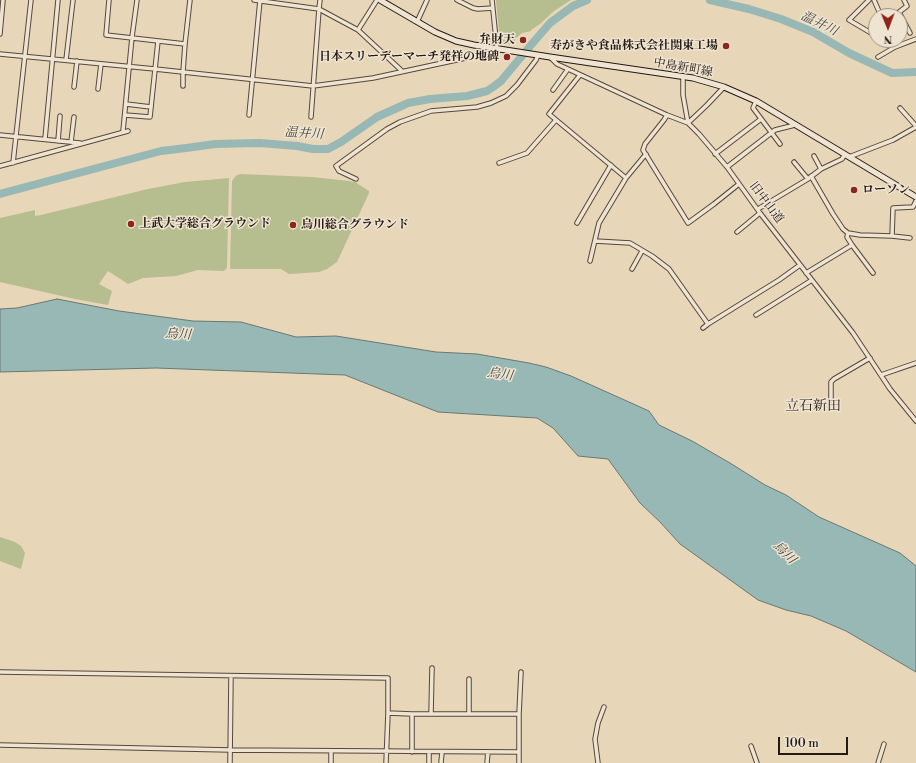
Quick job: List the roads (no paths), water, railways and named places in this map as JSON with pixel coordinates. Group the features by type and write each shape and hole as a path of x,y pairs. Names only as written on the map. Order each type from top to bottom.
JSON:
{"main road":[{"name":"中島新町線","path":"381,0 435,32 448,38 463,42 536,55 702,80 724,87 756,101 916,197"}],"street":[{"path":"0,34 4,0"},
{"path":"14,163 31,0"},
{"path":"45,139 58,0"},
{"path":"66,60 72,0"},
{"path":"109,0 106,35 185,44"},
{"path":"0,166 126,131 124,115 137,0"},
{"path":"183,86 185,44 190,0"},
{"path":"254,0 319,8 358,30 402,71"},
{"path":"249,115 260,0"},
{"path":"311,117 320,0"},
{"path":"358,30 381,0"},
{"path":"417,22 427,0"},
{"path":"457,0 473,8 493,8"},
{"path":"492,0 497,48"},
{"path":"868,31 849,20 869,0"},
{"path":"904,0 907,6 904,8"},
{"path":"908,29 910,33"},
{"path":"124,115 150,117 158,41"},
{"path":"0,54 313,86 373,78 475,56 481,54 484,46"},
{"path":"878,57 893,48"},
{"path":"356,179 339,171 336,166 387,129 400,122 431,111 477,107 492,103 506,96 518,85 536,60 536,55"},
{"name":"旧中山道","path":"550,57 557,64 667,115 688,123 726,167 853,333 890,389 916,421"},
{"path":"74,87 77,61"},
{"path":"98,89 101,64"},
{"path":"553,90 568,69"},
{"path":"580,75 549,114 626,178"},
{"path":"683,77 683,95 688,123"},
{"path":"688,123 707,106 724,87"},
{"path":"756,101 753,108 780,144"},
{"path":"126,104 151,107"},
{"path":"736,232 759,211 821,169 847,156 893,140 916,126 900,108"},
{"path":"667,115 645,144 644,150 688,223 739,184"},
{"path":"58,141 60,116"},
{"path":"71,142 74,117"},
{"path":"715,154 761,119"},
{"path":"499,163 527,153 556,120"},
{"path":"726,167 774,130 795,125"},
{"path":"0,134 82,143"},
{"path":"590,261 599,223 626,178 646,154"},
{"path":"814,156 821,169"},
{"path":"794,162 809,177 843,229 848,233 910,238"},
{"path":"577,223 611,165"},
{"path":"892,236 893,208 913,207 916,201"},
{"path":"848,233 847,237 873,273"},
{"path":"595,241 630,243 652,256 669,269 708,324"},
{"path":"806,273 852,245"},
{"path":"632,269 642,251"},
{"path":"703,328 800,265"},
{"path":"756,315 812,280"},
{"path":"831,401 831,382 870,358"},
{"path":"881,375 916,363"},
{"path":"431,714 432,668"},
{"path":"0,672 388,678 386,763"},
{"path":"519,763 521,672"},
{"path":"230,763 231,676"},
{"path":"469,679 469,713"},
{"path":"598,763 595,739 598,723 604,707"},
{"path":"388,713 519,714"},
{"path":"412,714 412,752"},
{"path":"878,763 884,744"},
{"path":"0,745 230,750 519,752"},
{"path":"751,746 756,763"},
{"path":"331,751 331,763"},
{"path":"429,752 429,763"},
{"path":"442,752 442,763"},
{"path":"487,763 488,752"}],"water":[{"name":"烏川","path":"57,299 119,311 193,321 241,322 296,337 336,336 436,352 477,354 529,363 546,367 571,376 649,411 659,425 692,441 765,485 786,495 819,517 900,553 916,566 916,672 846,631 811,616 786,610 758,600 680,544 640,503 608,459 578,456 553,428 537,418 438,412 345,375 156,368 0,372 0,309 17,308"}],"waterway":[{"name":"温井川","path":"0,194 161,151 215,144 260,143 313,149 328,149 341,142 377,117 408,103 430,99 467,96 487,91 501,81 550,23 573,6 587,0"},
{"name":"温井川","path":"710,0 749,9 781,19 813,32 849,53 892,73 916,72"}],"place":[{"name":"弁財天","path":"523,40"},
{"name":"寿がきや食品株式会社関東工場","path":"726,46"},
{"name":"日本スリーデーマーチ発祥の地碑","path":"507,57"},
{"name":"ローソン","path":"854,190"},
{"name":"上武大学総合グラウンド","path":"131,224"},
{"name":"烏川総合グラウンド","path":"293,225"}],"district":[{"name":"立石新田","path":"813,407"}]}
